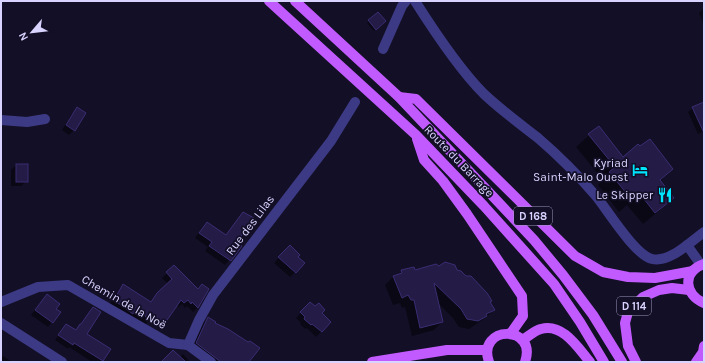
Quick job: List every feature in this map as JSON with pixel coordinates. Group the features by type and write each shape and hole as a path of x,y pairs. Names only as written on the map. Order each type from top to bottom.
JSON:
{"main road":[{"name":"Route du Barrage","path":"269,1 416,135 484,206 554,284 580,322 604,362"},
{"name":"Route du Barrage","path":"295,1 399,97 534,240 593,316 622,362"},
{"name":"D 168","path":"399,97 416,99 575,256 603,272 628,277 655,278 699,267"},
{"path":"416,135 424,160 443,181 467,214 522,296 523,316 511,333"},
{"path":"699,267 689,280 690,290 698,301 704,303"},
{"name":"D 114","path":"636,362 628,346 625,323 628,312 643,298 659,290 672,288 690,290"},
{"path":"522,340 541,329 557,329 570,338 590,362"},
{"path":"489,362 487,350 489,344 498,335 511,333 522,340 527,351 525,362"},
{"path":"696,362 703,352 704,346"},
{"path":"372,362 395,360 447,350 487,350"}],"street":[{"path":"383,49 402,6 406,1"},
{"path":"415,1 468,76 484,94 568,165 596,197 633,245 643,255 651,259 658,260 670,257 704,232"},
{"name":"Rue des Lilas","path":"188,345 199,320 213,295 331,141 355,102"},
{"path":"1,120 27,122 45,119"},
{"path":"687,245 699,267"},
{"name":"Chemin de la Noë","path":"1,302 38,287 68,285 169,343 188,345"},
{"path":"1,323 62,362"},
{"path":"188,345 211,362"}],"building":[{"path":"378,12 386,21 376,30 368,20"},
{"path":"704,102 704,133 692,107"},
{"path":"77,107 86,113 75,131 66,125"},
{"name":"Kyriad Saint-Malo Ouest","path":"599,126 623,157 638,144 640,146 650,139 673,169 660,180 674,198 655,213 640,194 632,200 609,172 615,167 588,134"},
{"path":"16,164 28,164 28,182 16,182"},
{"path":"243,212 254,218 237,242 242,246 231,261 209,246 212,242 199,233 207,222 226,235"},
{"path":"290,245 300,255 298,257 305,263 296,273 278,257"},
{"path":"445,262 455,265 457,270 461,271 466,276 471,276 487,293 495,310 486,314 487,316 478,321 467,319 461,309 434,283 443,322 420,328 414,300 411,300 408,295 402,298 393,276 402,273 401,270 414,267 415,270 436,264 439,266"},
{"path":"174,265 198,289 202,284 209,289 198,308 192,302 191,304 188,300 184,303 181,300 165,323 155,316 151,320 136,310 133,314 114,300 123,284 151,302 157,293 172,279 166,272"},
{"path":"47,294 60,304 56,309 61,312 53,323 35,310"},
{"path":"310,302 315,306 319,303 325,310 322,313 331,322 322,332 304,319 305,317 300,312"},
{"path":"93,307 101,312 87,334 111,349 103,361 58,335 66,324 76,330"},
{"path":"208,317 216,322 215,323 228,329 248,342 250,341 260,348 249,362 221,362 196,343"},
{"path":"173,350 186,362 161,362"}],"place":[{"name":"Kyriad Saint-Malo Ouest","path":"640,170"},
{"name":"Le Skipper","path":"665,195"}]}
